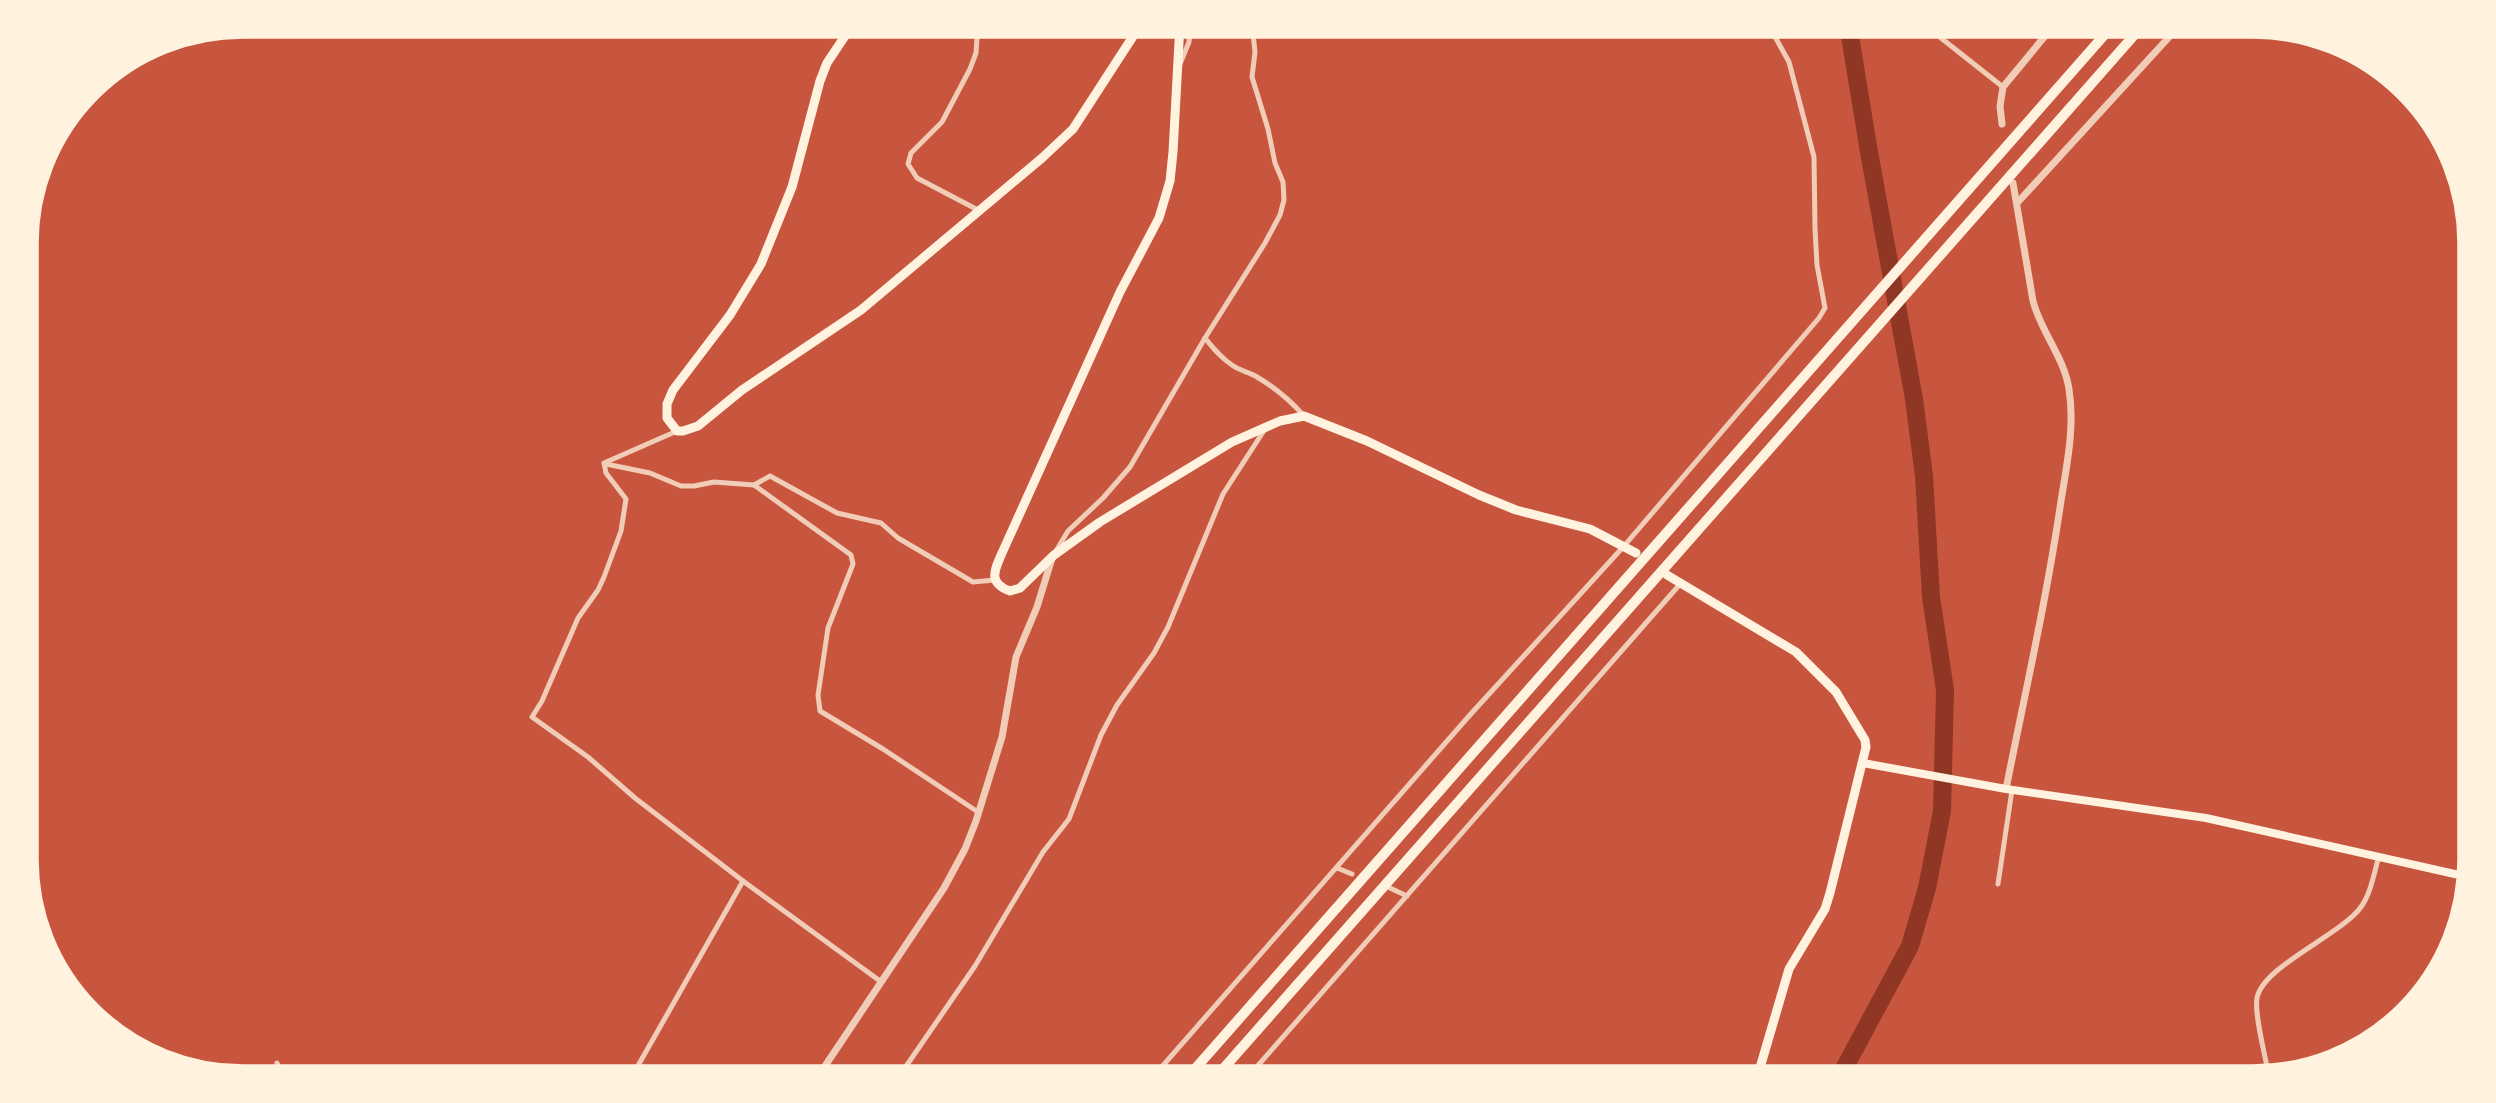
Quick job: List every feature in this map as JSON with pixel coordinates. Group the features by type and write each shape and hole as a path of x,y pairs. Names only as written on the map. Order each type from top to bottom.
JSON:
{"highway":[{"path":"1198,1066 2103,37"},
{"path":"1226,1066 2133,37"}],"main road":[{"path":"844,37 827,63 820,81 792,187 761,264 730,314 668,397 667,418 677,430 683,431 698,426 742,390 844,323 1073,129 1133,37"},
{"path":"1179,37 1170,181 1159,218 1110,314 1002,553 995,569 998,585 1010,591 1020,588 1054,555 1100,522 1232,442 1280,421 1304,416 1354,436 1491,500 1517,510 1590,529 1636,553"},
{"path":"1667,575 1796,653 1836,692 1865,740 1863,763 1827,901 1790,970 1762,1066"},
{"path":"1863,763 2009,789 2206,818 2459,875"}],"street":[{"path":"977,37 976,53 970,69 942,122 911,153 908,164 917,178 978,210"},
{"path":"1177,73 1190,37"},
{"path":"825,1066 947,882 967,845 1002,737 1016,657 1037,607 1054,555 1068,531 1103,498 1130,467 1280,215 1284,200 1283,181 1275,163 1252,77 1255,52 1253,37"},
{"path":"1163,1066 1469,716 1624,546 1814,326 1825,308 1817,265 1814,157 1789,62 1775,37"},
{"path":"1941,37 1967,61 2003,87"},
{"path":"2002,124 2000,106 2003,87 2044,37"},
{"path":"2018,202 2169,37"},
{"path":"1998,884 2009,789 2056,534 2071,423 2067,380 2038,318 2033,301 2013,183"},
{"path":"1205,338 1226,361 1267,384 1294,404 1304,416"},
{"path":"906,1066 975,965 1043,852 1069,819 1101,735 1117,705 1154,653 1168,627 1223,494 1266,427"},
{"path":"604,463 677,430"},
{"path":"604,463 650,472 681,486 714,482 754,485 852,555 853,559 828,628 818,695 820,711 978,812"},
{"path":"604,463 604,470 626,499 621,531 598,590 578,618 542,701 532,717 588,757 635,798 743,881 880,981"},
{"path":"754,485 770,476 836,513 881,523 898,538 973,582 995,580"},
{"path":"1257,1066 1682,582"},
{"path":"2267,1066 2256,1004 2258,993 2285,965 2358,910 2368,894 2379,856"},
{"path":"1337,868 1352,874"},
{"path":"638,1066 743,881"},
{"path":"1390,888 1406,896"}],"waterway":[{"path":"1845,1066 1910,946 1927,888 1942,811 1945,690 1931,597 1924,476 1914,399 1850,37"}]}
